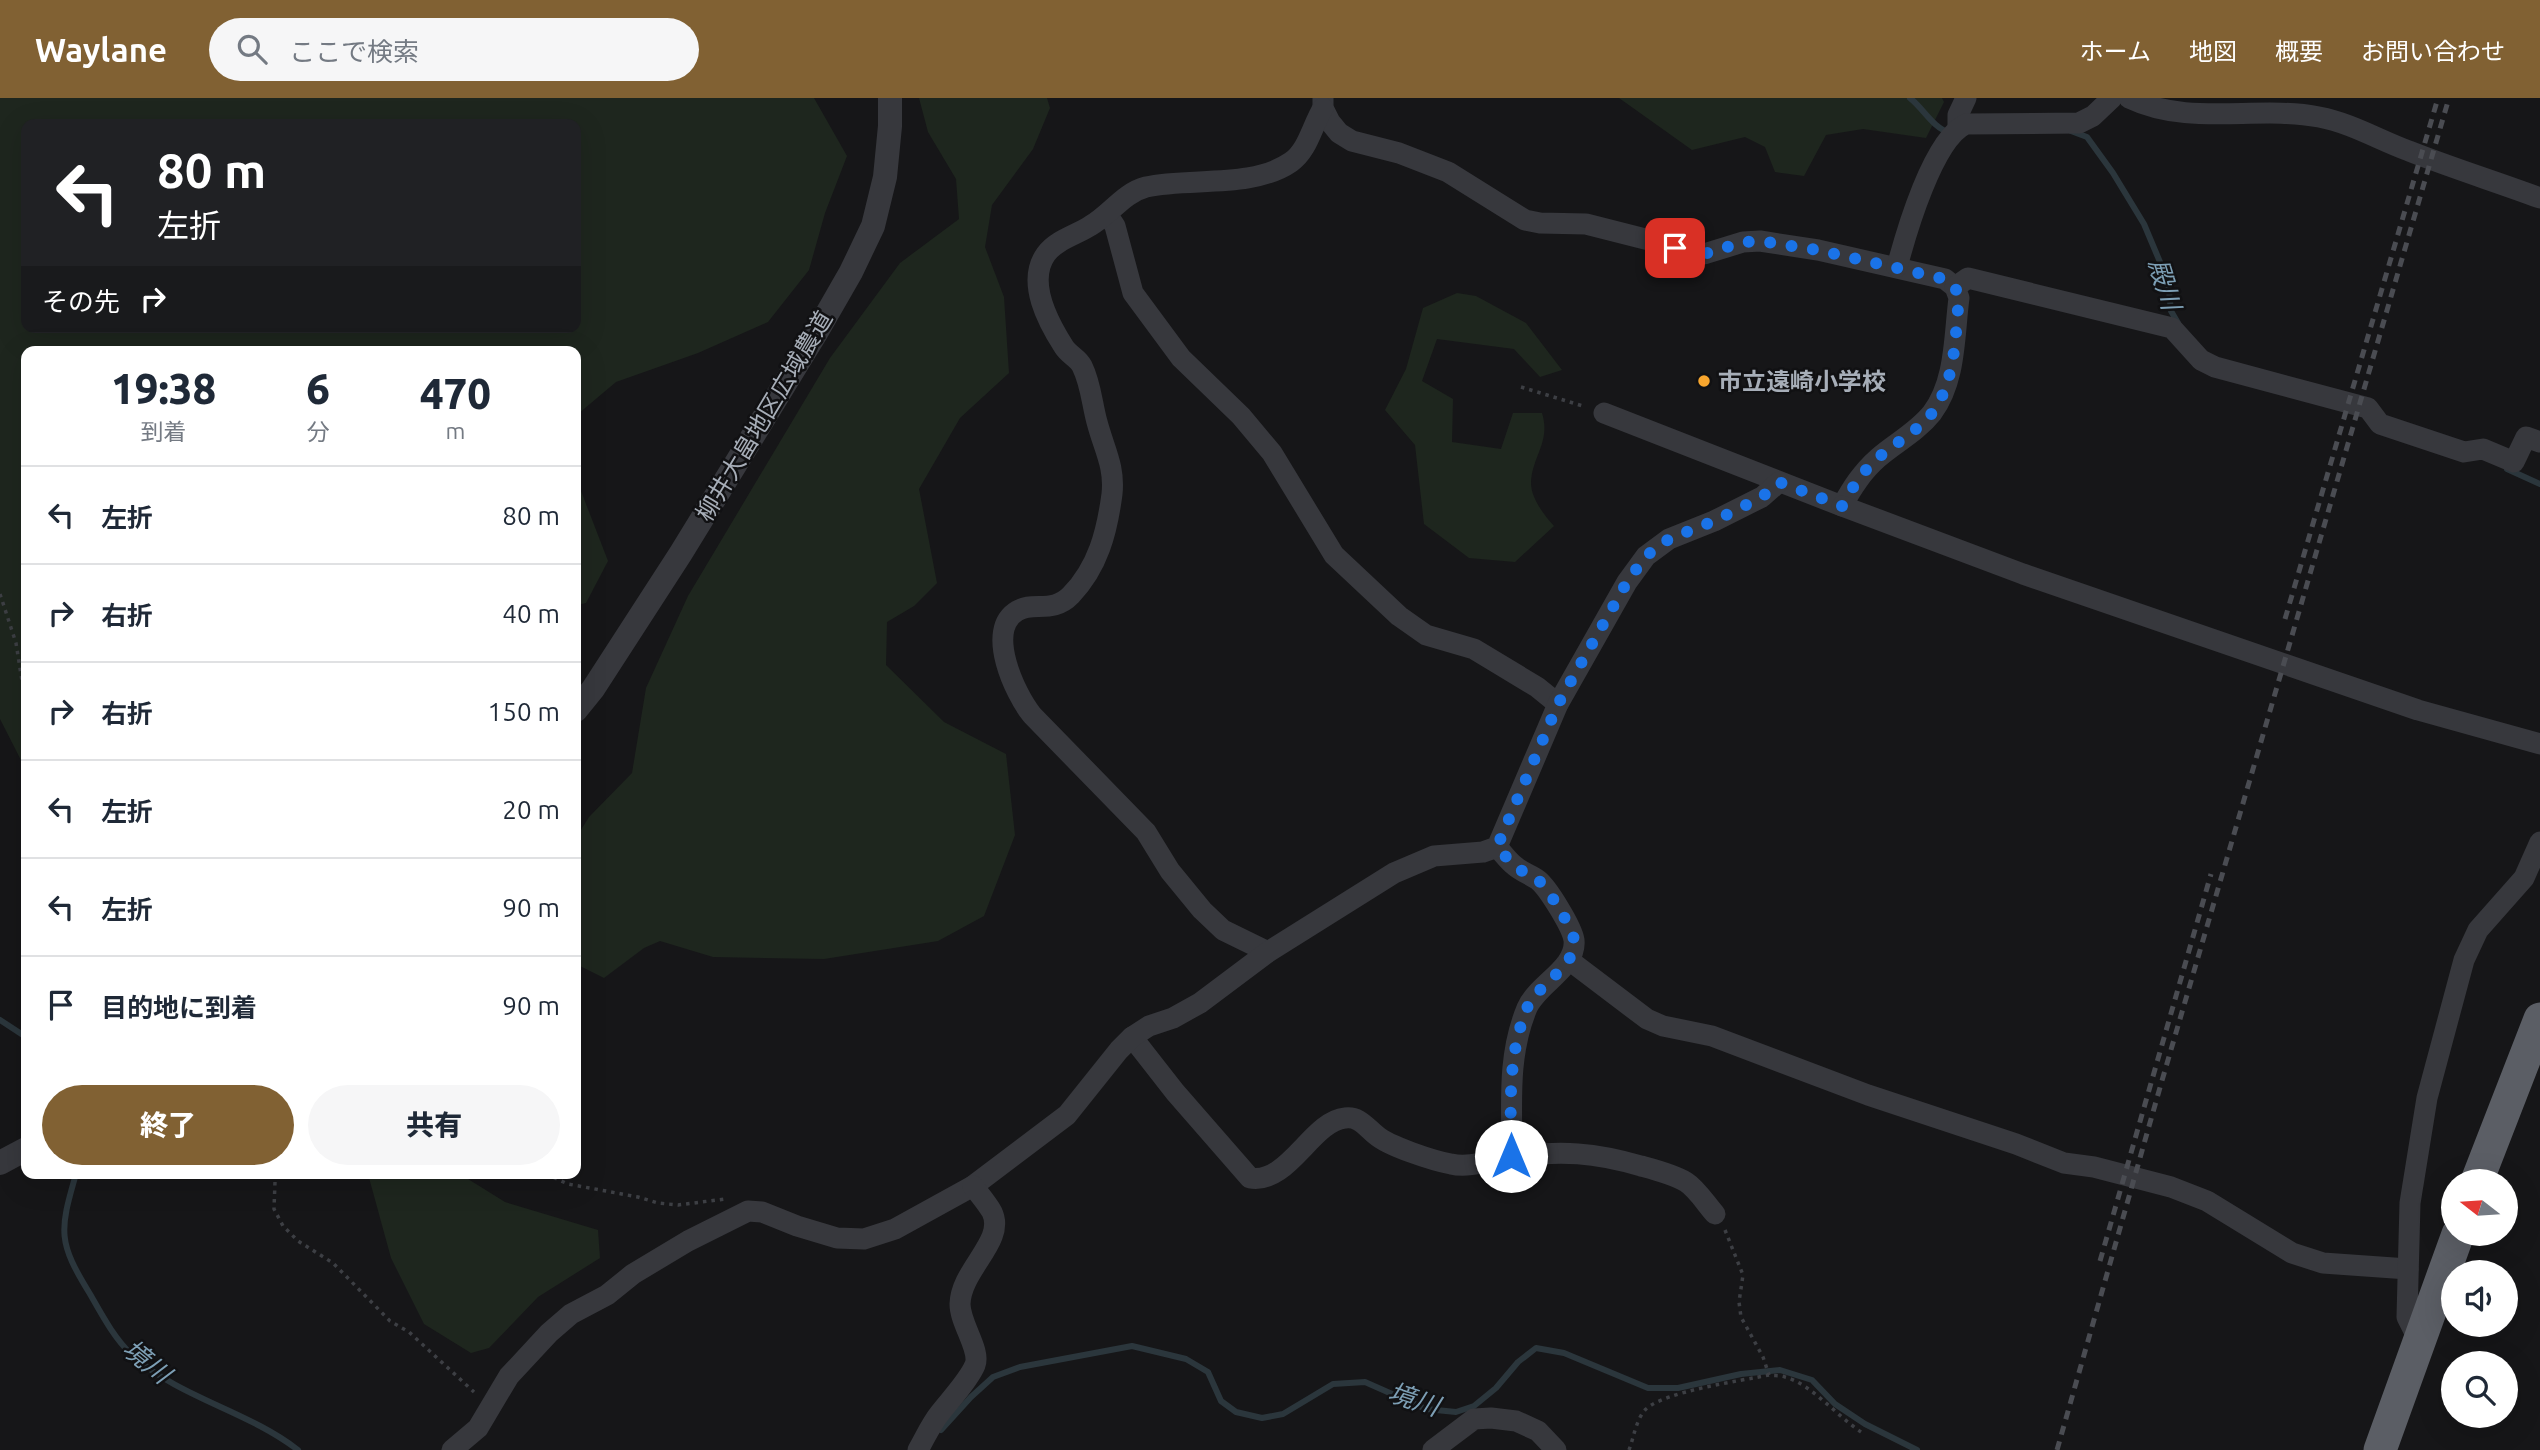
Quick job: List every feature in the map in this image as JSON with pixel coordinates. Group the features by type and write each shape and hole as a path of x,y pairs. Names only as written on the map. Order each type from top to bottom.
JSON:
{"highway":[{"path":"2482,1169 2540,1019"},
{"path":"2380,1450 2454,1246"}],"street":[{"name":"柳井大畠地区広域農道","path":"581,703 593,689 681,553 851,272 873,226 885,177 890,98"},
{"path":"1958,128 1958,115 1966,98"},
{"path":"1897,267 1909,223 1927,180 1950,136 1958,128 1966,124 2079,123 2093,116 2112,98"},
{"path":"2129,98 2169,111 2200,115 2295,113 2323,118 2358,128 2409,151 2540,198"},
{"path":"1268,952 1223,930 1202,910 1170,871 1146,832 1020,701 1001,639 1006,620 1018,609 1054,606 1070,597 1097,560 1103,544 1112,492 1111,463 1097,424 1088,382 1080,363 1065,350 1047,315 1039,292 1037,270 1046,253 1064,239 1091,226 1130,193 1146,187 1249,177 1274,171 1292,162 1304,149 1323,103"},
{"path":"1323,103 1329,121 1339,133 1352,141 1399,152 1448,172 1525,220 1586,224 1704,254 1743,242 1760,241 1818,250 1945,279 1955,287 1959,298 1951,367 1938,400 1932,412 1916,429 1878,458 1854,484 1842,506"},
{"path":"1107,214 1115,226 1133,293 1181,358 1241,416 1272,453 1334,555 1399,616 1426,635 1482,653 1537,687 1558,704"},
{"path":"1955,287 1968,278 2172,328 2201,360 2215,367 2368,408 2380,424 2464,452 2483,449 2514,462 2526,437 2540,442"},
{"path":"1604,413 2024,574 2418,709 2540,744"},
{"path":"452,1450 478,1427 509,1376 549,1333 571,1314 607,1296 633,1274 688,1241 748,1211 762,1212 837,1238 864,1239 895,1228 973,1186 1067,1115 1132,1037 1149,1026 1173,1018 1200,1003 1268,952 1394,873 1434,856 1483,852 1497,847 1558,704 1627,582 1646,556 1669,539 1714,521 1762,497 1779,482"},
{"path":"2420,1341 2407,1317 2408,1269 2410,1203 2427,1098 2464,960 2477,930 2524,878 2540,842"},
{"path":"1497,847 1515,866 1540,882 1568,924 1574,941 1569,960 1558,974 1535,992 1527,1006 1515,1042 1512,1063 1511,1156"},
{"path":"1569,960 1647,1019 1663,1026 1712,1037 2064,1163 2094,1167 2171,1187 2207,1201 2292,1253 2323,1263 2408,1269"},
{"path":"1132,1037 1175,1092 1250,1178 1260,1180 1278,1171 1335,1120 1348,1117 1360,1120 1378,1138 1452,1165 1475,1164 1511,1156 1579,1152 1605,1156 1664,1172 1688,1183 1714,1214"},
{"path":"0,1163 21,1152"},
{"path":"918,1450 937,1416 975,1366 977,1354 965,1331 960,1309 961,1292 969,1272 992,1241 995,1229 993,1214 973,1186"},
{"path":"1433,1450 1474,1419 1490,1418 1516,1421 1538,1431 1556,1450"}],"path":[{"path":"1521,387 1604,413"},
{"path":"0,594 16,643 21,675"},
{"path":"557,1179 568,1184 657,1203 678,1205 727,1199 737,1202 748,1211"},
{"path":"275,1182 274,1209 283,1226 298,1241 333,1263 390,1321 409,1332 481,1399 493,1406"},
{"path":"1714,1214 1740,1262 1743,1275 1739,1302 1741,1317 1763,1357 1769,1375"},
{"path":"1629,1450 1640,1417 1653,1405 1672,1396 1769,1375 1785,1376 1805,1386 1842,1420 1861,1432"}],"shaded area":[{"path":"0,98 814,98 847,156 825,213 809,270 768,322 698,353 616,382 581,411 581,346 21,346 21,760 0,719"},
{"path":"919,98 1047,98 1050,108 1033,149 992,205 985,247 1004,297 1009,373 960,418 919,489 937,583 914,606 887,622 886,665 944,722 1006,754 1015,835 984,916 938,941 824,959 713,957 660,941 644,948 604,978 581,966 581,830 589,817 632,773 646,688 688,596 830,358 900,263 959,219 956,179 928,132"},
{"path":"1619,98 1942,98 1944,102 1926,138 1863,129 1826,135 1804,176 1775,172 1765,147 1745,137 1692,150"},
{"path":"1457,293 1476,296 1526,323 1562,370 1540,377 1514,349 1437,339 1422,381 1453,399 1452,442 1501,449 1513,413 1542,413 1543,441 1531,483 1539,506 1554,526 1515,562 1469,558 1424,524 1415,445 1385,410 1406,369 1423,308"},
{"path":"581,491 608,561 586,603 581,604"},
{"path":"369,1179 468,1179 505,1202 598,1230 600,1258 538,1297 489,1348 471,1353 424,1324 391,1258"}],"waterway":[{"name":"殿川","path":"1910,98 1933,123 1949,132"},
{"name":"殿川","path":"2071,131 2087,137 2144,224 2168,281 2171,311 2178,323"},
{"name":"殿川","path":"2507,469 2540,484"},
{"name":"境川","path":"0,1020 21,1034"},
{"name":"境川","path":"75,1179 65,1224 67,1248 80,1276 120,1341 151,1370 192,1394 258,1425 298,1450"},
{"name":"境川","path":"941,1430 993,1377 1020,1367 1132,1346 1186,1359 1208,1372 1221,1401 1236,1412 1262,1418 1283,1414 1333,1384 1365,1382 1426,1409 1456,1412 1474,1406 1536,1348 1564,1353 1648,1388 1678,1388 1741,1374 1780,1370 1812,1380 1835,1404 1865,1424 1917,1450"}],"railway":[{"path":"2285,619 2438,98"},
{"path":"2057,1450 2449,98"},
{"path":"2100,1261 2211,874"}],"place":[{"name":"市立遠崎小学校","path":"1704,381"}],"route":[{"path":"1511,1156 1512,1063 1515,1042 1527,1006 1535,992 1558,974 1569,960 1574,941 1568,924 1540,882 1515,866 1497,847 1558,704 1627,582 1646,556 1669,539 1714,521 1762,497 1779,482 1842,506 1854,484 1878,458 1916,429 1932,412 1945,388 1951,367 1959,298 1955,287 1945,279 1818,250 1760,241 1743,242 1704,254 1675,248"}]}
